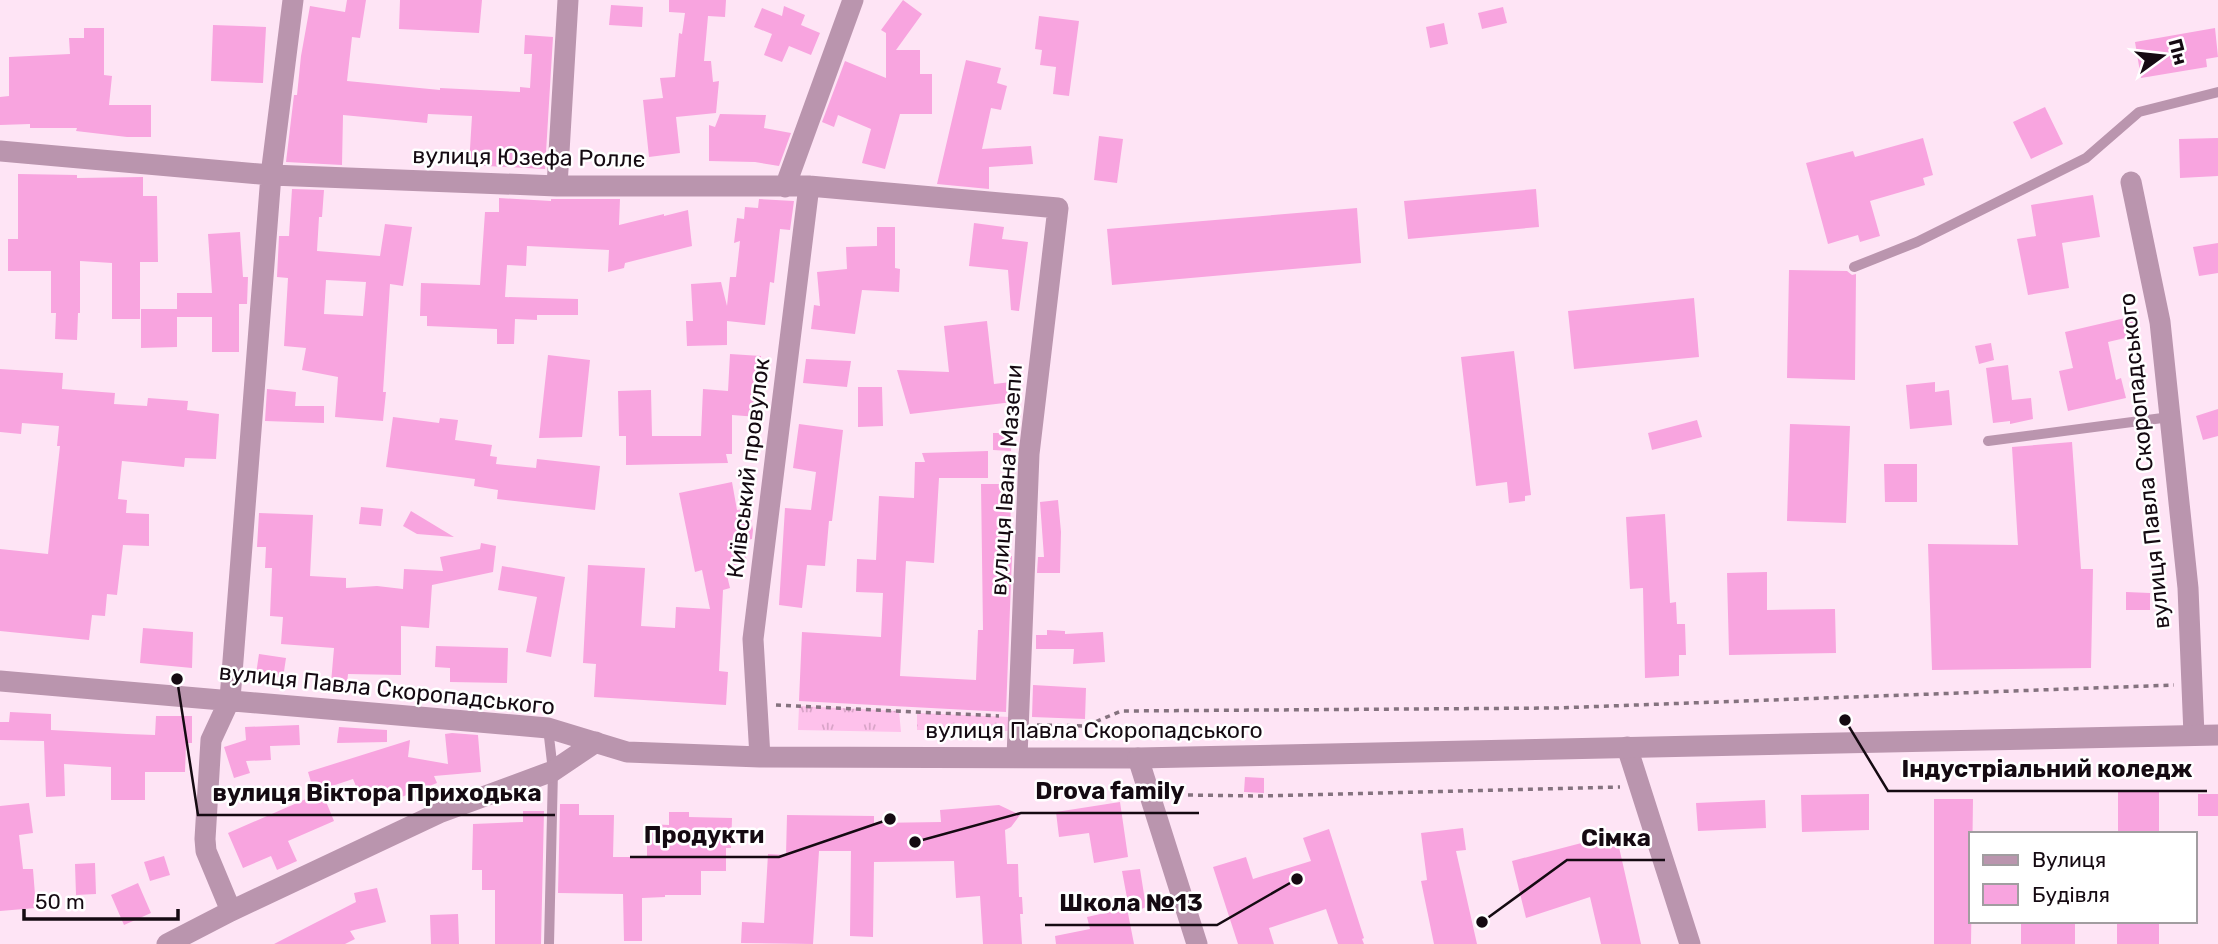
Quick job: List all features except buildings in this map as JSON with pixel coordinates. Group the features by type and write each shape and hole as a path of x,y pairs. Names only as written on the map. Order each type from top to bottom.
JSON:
{"street":[{"path":"231,911 206,851 211,740 230,699 271,175 293,0"},
{"path":"557,186 568,0"},
{"path":"785,187 853,0"},
{"name":"вулиця Юзефа Роллє","path":"0,150 271,175 557,186 809,186 1058,208"},
{"name":"вулиця Павла Скоропадського","path":"2131,183 2161,323 2188,588 2193,735"},
{"name":"Київський провулок","path":"760,757 753,639 809,186"},
{"name":"вулиця Івана Мазепи","path":"1017,757 1029,454 1058,208"},
{"name":"вулиця Павла Скоропадського","path":"0,681 548,728 627,751 760,757 1138,758 2218,735"},
{"path":"167,944 439,813 554,771 596,742"},
{"path":"1627,747 1689,944"},
{"path":"1138,758 1197,944"}],"lane":[{"path":"1854,267 1917,242 2086,158 2139,112 2218,92"},
{"path":"1987,441 2170,417"},
{"path":"548,728 554,771 549,944"}],"path":[{"path":"757,704 1012,716 1019,725 1086,726 1121,711 1556,708 2192,684"},
{"path":"1188,795 1260,796 1622,787"}],"green space":[{"path":"799,706 899,711 901,732 798,730"},
{"path":"917,713 1010,717 1011,731 917,730"}],"place":[{"name":"вулиця Віктора Приходька","path":"177,679"},
{"name":"Індустріальний коледж","path":"1845,720"},
{"name":"Продукти","path":"890,819"},
{"name":"Drova family","path":"915,842"},
{"name":"Школа №13","path":"1297,879"},
{"name":"Сімка","path":"1482,922"}]}
